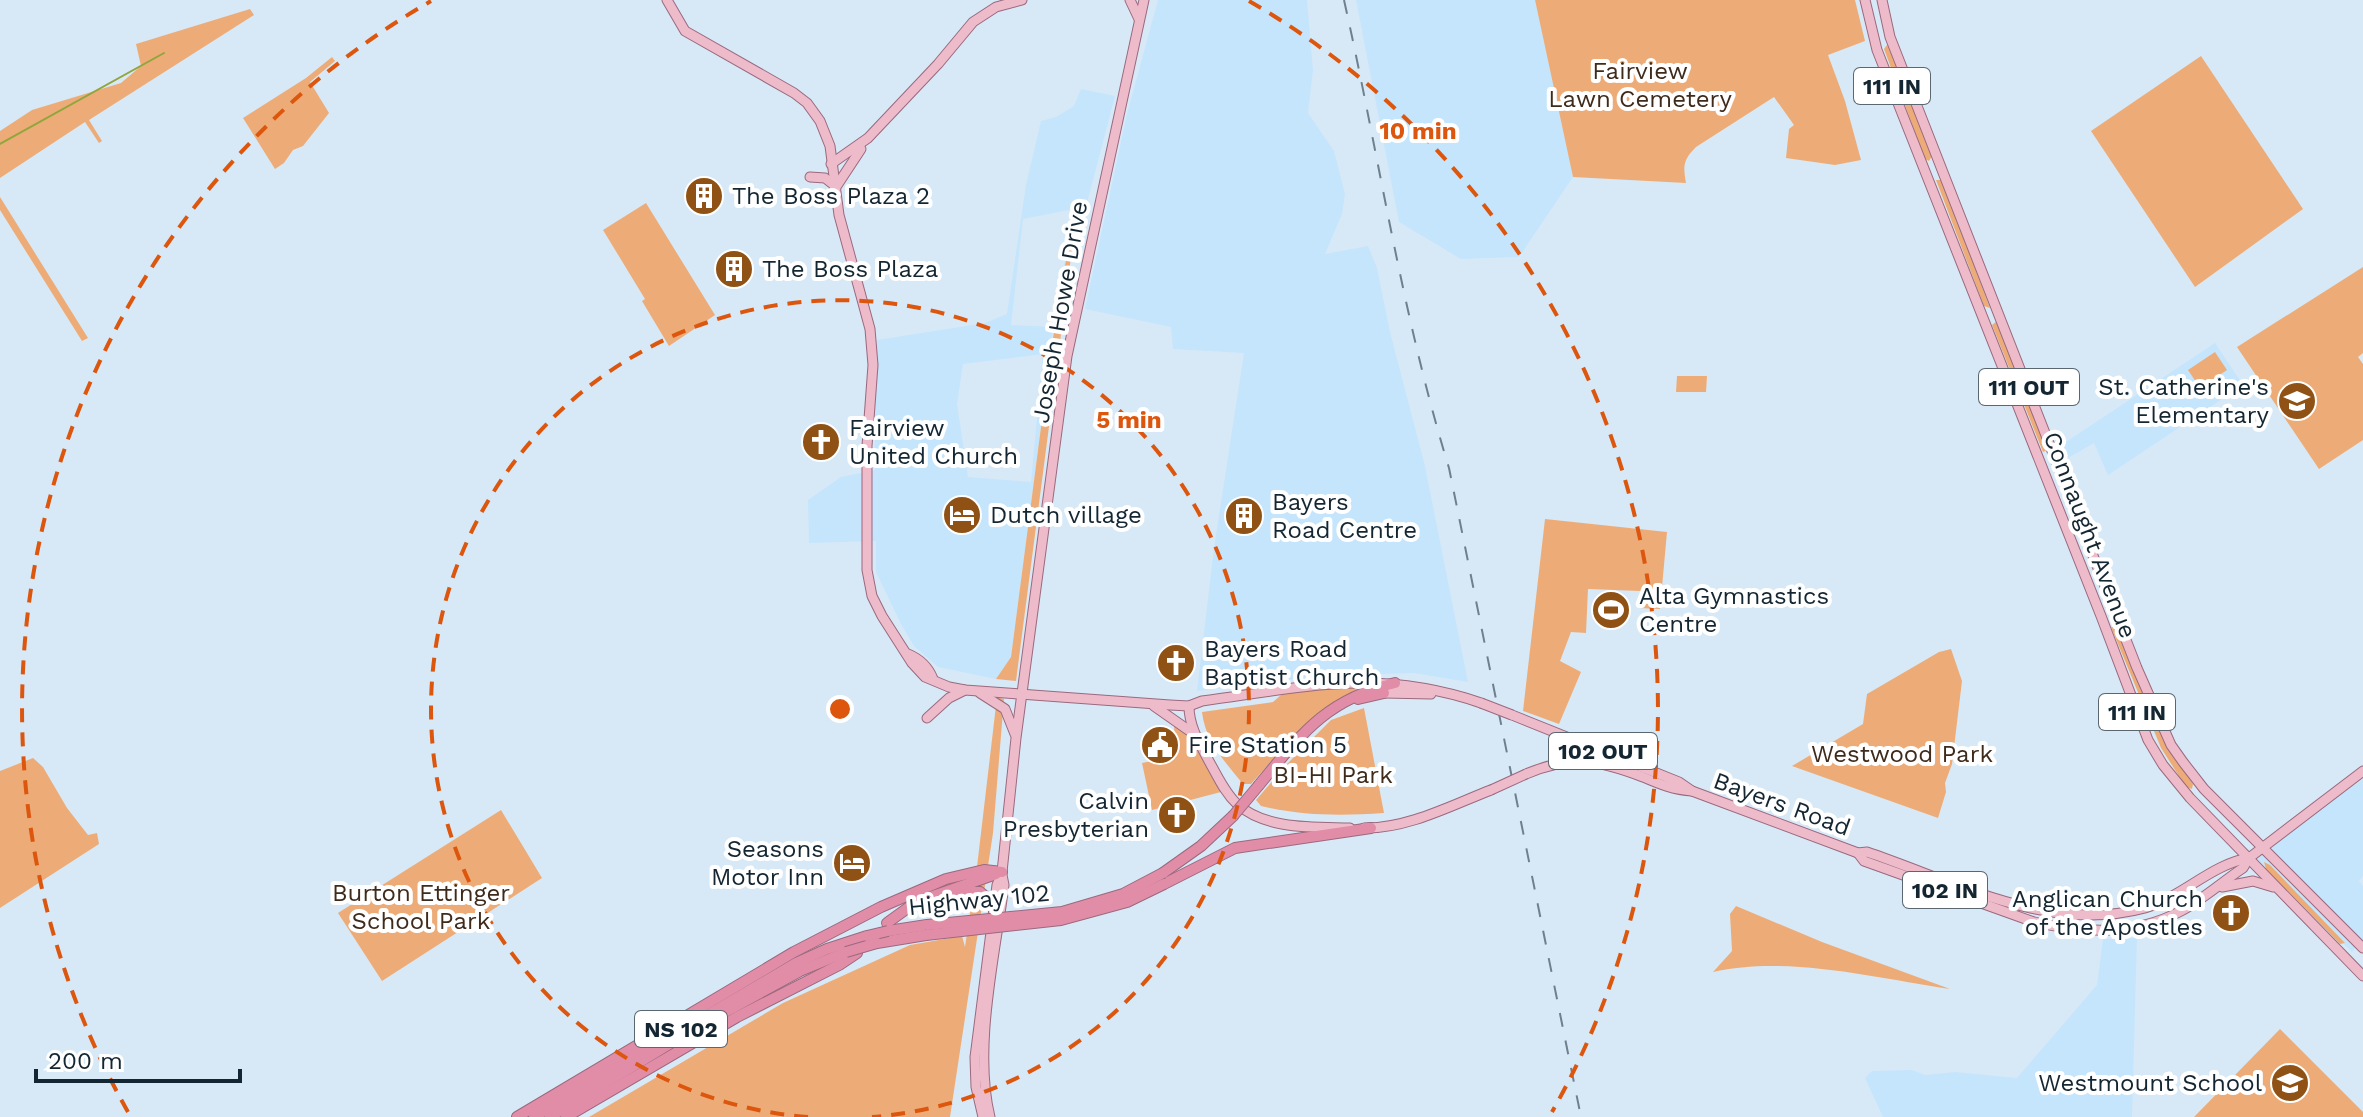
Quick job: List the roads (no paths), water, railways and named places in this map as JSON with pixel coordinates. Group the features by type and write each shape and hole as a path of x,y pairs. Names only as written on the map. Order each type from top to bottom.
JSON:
{"highway":[{"name":"Highway 102","path":"534,1117 796,963 827,949 888,927 927,930 1061,920 1127,902 1164,878 1233,816 1314,723 1342,701 1395,683"},
{"name":"NS 102","path":"1314,723 1352,702 1384,693"},
{"name":"Highway 102","path":"1164,878 1235,848 1371,828"},
{"path":"517,1117 794,952 881,907 932,884 966,873 984,870 1002,872"},
{"path":"888,927 898,912 934,894 1002,872"},
{"path":"934,894 974,891 985,894 994,904"},
{"name":"Highway 102","path":"550,1117 695,1028 800,971 877,943 927,930"},
{"path":"566,1117 737,1017 839,965 851,952"}],"main road":[{"path":"667,0 685,31 800,98 825,129 834,188 873,349 867,474 869,585 877,607 908,654 930,670 933,679 949,687 994,699 1005,709 1016,738"},
{"path":"834,188 868,138 973,22 996,7 1022,0"},
{"path":"1130,0 1139,19"},
{"name":"Joseph Howe Drive","path":"983,1117 976,1087 975,1057 994,904 1002,872 1016,738 1067,356 1144,0"},
{"name":"Connaught Avenue","path":"1865,0 1877,50 2148,740 2181,789 2363,976"},
{"name":"Connaught Avenue","path":"1882,0 1890,37 2137,668 2171,745 2204,789 2363,948"},
{"path":"831,164 868,138"},
{"path":"810,177 825,178 834,188"},
{"path":"1984,319 2000,312"},
{"name":"Bayers Road","path":"969,690 1189,706 1202,701 1339,683 1395,683 1450,694 1512,715 1679,782 1692,791 1858,853 1867,852 2031,909 2084,916 2147,907 2189,888 2233,860 2249,858"},
{"path":"927,718 949,698 969,690"},
{"name":"NS 102","path":"1384,693 1450,694"},
{"path":"1151,704 1194,734"},
{"path":"1189,706 1194,734"},
{"name":"Bayers Road","path":"1194,734 1227,792 1249,813 1291,825 1371,828 1425,815 1558,763 1592,761 1676,790 1692,791"},
{"name":"Bayers Road","path":"1858,853 1864,861 2034,922 2060,928 2109,932 2138,927 2181,912 2243,868 2249,858 2363,771"},
{"name":"Joseph Howe Drive","path":"990,1117 983,1068 1004,885 1002,872"},
{"path":"2211,890 2253,881 2281,891"},
{"path":"2138,927 2147,907"},
{"path":"2084,916 2104,923 2109,932"}],"waterway":[{"path":"0,144 164,53"}],"railway":[{"path":"1344,0 1404,294 1449,468 1581,1117"}],"place":[{"name":"The Boss Plaza 2","path":"704,196"},
{"name":"The Boss Plaza","path":"734,269"},
{"name":"St. Catherine's Elementary","path":"2297,401"},
{"name":"Fairview United Church","path":"821,442"},
{"name":"Dutch village","path":"962,515"},
{"name":"Bayers Road Centre","path":"1244,516"},
{"name":"Alta Gymnastics Centre","path":"1611,610"},
{"name":"Bayers Road Baptist Church","path":"1176,663"},
{"name":"Fire Station 5","path":"1160,745"},
{"name":"Calvin Presbyterian","path":"1177,815"},
{"name":"Seasons Motor Inn","path":"852,863"},
{"name":"Anglican Church of the Apostles","path":"2231,913"},
{"name":"Westmount School","path":"2290,1083"}],"park label":[{"name":"Fairview Lawn Cemetery","path":"1640,85"},
{"name":"Westwood Park","path":"1902,754"},
{"name":"BI-HI Park","path":"1333,775"},
{"name":"Burton Ettinger School Park","path":"421,907"}]}
